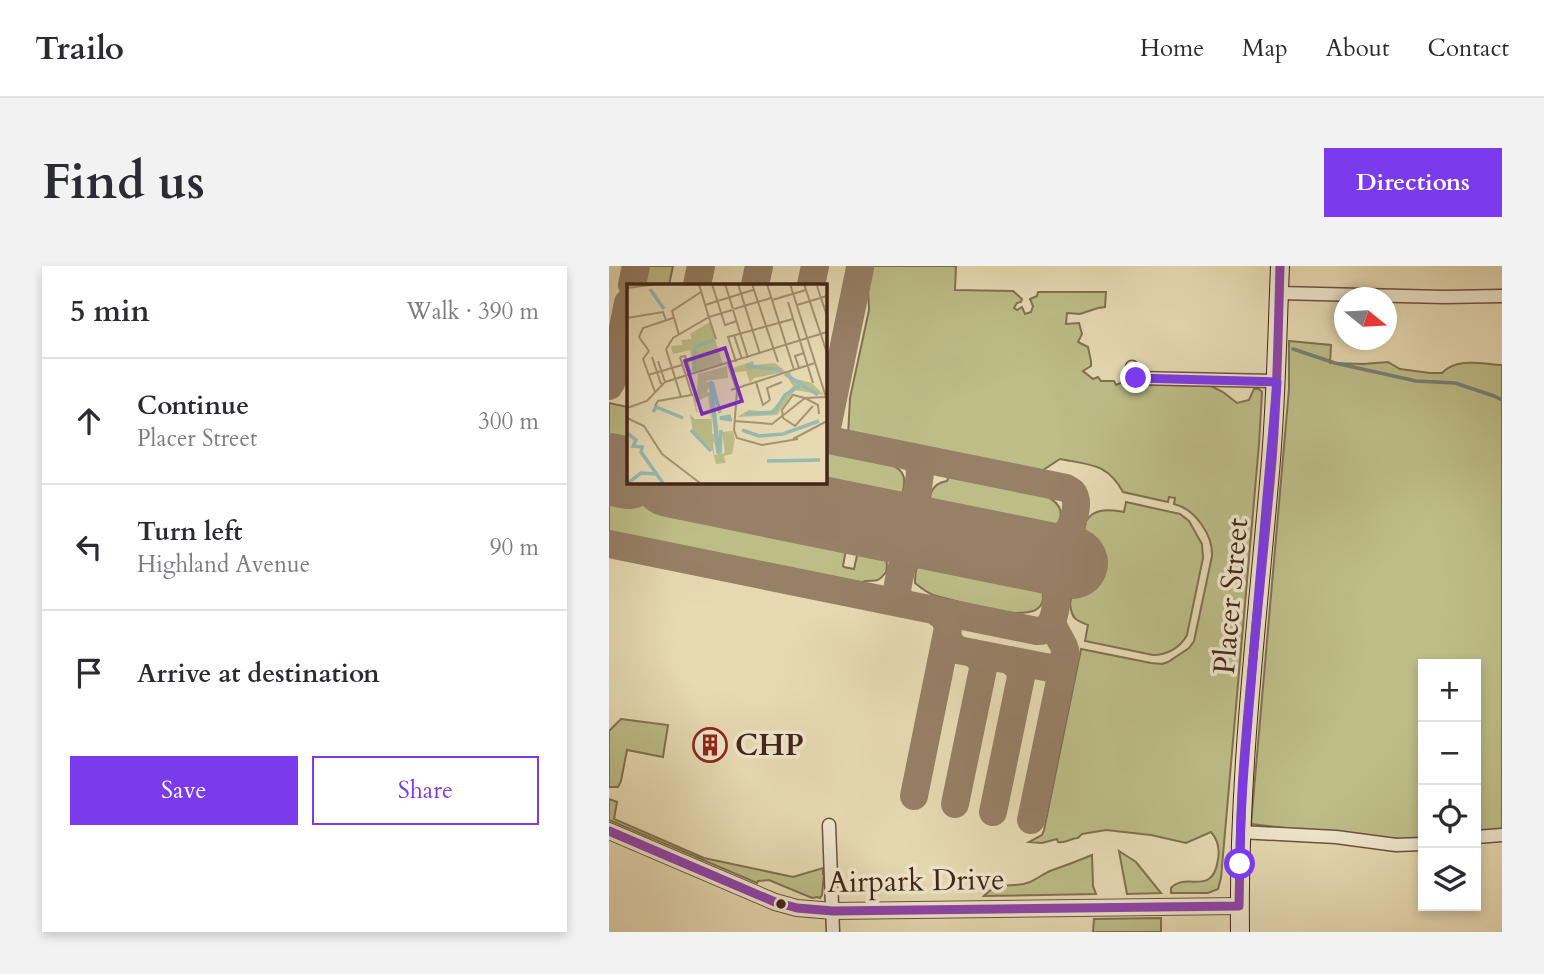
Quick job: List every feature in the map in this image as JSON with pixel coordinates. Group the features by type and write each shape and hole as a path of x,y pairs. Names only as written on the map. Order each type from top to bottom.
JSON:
{"main road":[{"name":"Placer Street","path":"1240,932 1243,774 1259,578 1270,482 1277,382 1280,266"}],"street":[{"path":"1279,293 1502,296"},
{"path":"1132,367 1132,375 1136,378 1277,382"},
{"path":"829,825 833,932"},
{"name":"Airpark Drive","path":"609,831 775,902 797,908 833,911 1239,906"},
{"path":"1240,832 1336,837 1396,845 1418,844"},
{"path":"1481,837 1502,835"}],"green space":[{"path":"648,266 673,266 669,284 644,284"},
{"path":"867,266 956,266 955,290 1013,291 1022,299 1014,308 1017,310 1022,307 1025,314 1031,312 1033,306 1030,299 1037,296 1038,292 1106,292 1105,307 1080,314 1067,313 1066,324 1079,323 1082,334 1078,342 1088,347 1091,361 1091,366 1083,371 1093,379 1098,377 1101,381 1114,381 1116,385 1125,381 1129,384 1211,386 1237,403 1249,400 1254,389 1262,392 1218,889 1208,893 1171,893 1171,888 1177,883 1211,878 1219,848 1211,832 1186,843 1151,835 1106,830 1082,834 1078,838 1063,842 1058,842 1057,839 1042,843 1029,842 1042,835 1044,830 1081,649 1162,664 1189,648 1194,641 1212,556 1206,532 1196,517 1174,504 1175,498 1169,497 1168,502 1123,492 1111,475 1089,464 1060,459 1035,474 848,436 850,398 869,310"},
{"path":"1289,341 1331,345 1330,363 1388,362 1400,369 1430,373 1442,373 1462,363 1502,365 1502,831 1481,833 1481,659 1418,659 1418,841 1251,824 1289,389"},
{"path":"609,403 627,407 627,448 609,445"},
{"path":"826,447 885,459 885,462 896,467 904,477 902,494 892,501 804,483 826,483"},
{"path":"958,474 1045,492 1046,496 1058,505 1061,516 1059,521 1042,533 936,509 931,500 932,491 947,481 949,476 957,478"},
{"path":"609,494 843,540 847,544 843,566 854,569 858,551 853,549 854,545 875,547 884,555 886,572 879,579 862,582 862,585 609,532"},
{"path":"1126,502 1180,514 1189,521 1202,544 1203,558 1187,635 1177,647 1163,654 1153,655 1085,641 1088,625 1075,618 1071,609 1086,521 1099,511 1124,512"},
{"path":"930,559 1033,581 1041,589 1042,603 1029,612 1011,613 933,595 915,583 919,564"},
{"path":"621,719 668,725 663,757 627,750 621,781 618,787 609,787 609,731"},
{"path":"609,799 617,802 614,819 704,858 793,877 823,868 822,895 820,898 812,898 769,880 757,883 609,820"},
{"path":"1119,851 1136,862 1161,893 1127,894"},
{"path":"1092,855 1093,886 1096,894 984,896 996,887 1030,882"},
{"path":"1161,918 1161,932 1093,932 1094,919"}],"waterway":[{"path":"1293,349 1335,363 1416,381 1455,383 1502,400"}],"taxiway":[{"path":"632,284 636,266"},
{"path":"697,284 701,266"},
{"path":"755,284 759,266"},
{"path":"811,284 815,266"},
{"path":"826,426 860,268"},
{"path":"609,386 613,379 627,308"},
{"path":"826,439 1066,488 1072,491 1076,508 1071,527 1062,543"},
{"path":"912,457 920,470 917,502 918,513 923,522 951,537 1030,553"},
{"path":"779,502 881,522 902,514 916,495"},
{"path":"904,604 898,595 898,586 905,559 910,551 916,545 931,539 953,541"},
{"path":"609,544 1037,631 1047,628 1051,623 1055,611 1055,579"},
{"path":"914,796 948,628 945,618 934,610"},
{"path":"947,634 950,643 958,650 1050,668 1060,664 1066,653 1052,621"},
{"path":"955,804 983,669 982,661 973,653"},
{"path":"1031,820 1065,657"},
{"path":"993,812 1021,677 1019,668 1010,660"}],"runway":[{"path":"609,469 627,473"},
{"path":"679,483 1072,563"}],"transit line":[{"path":"609,831 775,902 797,908 833,911 1239,906 1243,774 1274,429 1280,266"}],"place":[{"name":"CHP","path":"710,745"}],"route":[{"path":"1136,378 1277,382 1243,774 1240,864"}]}
